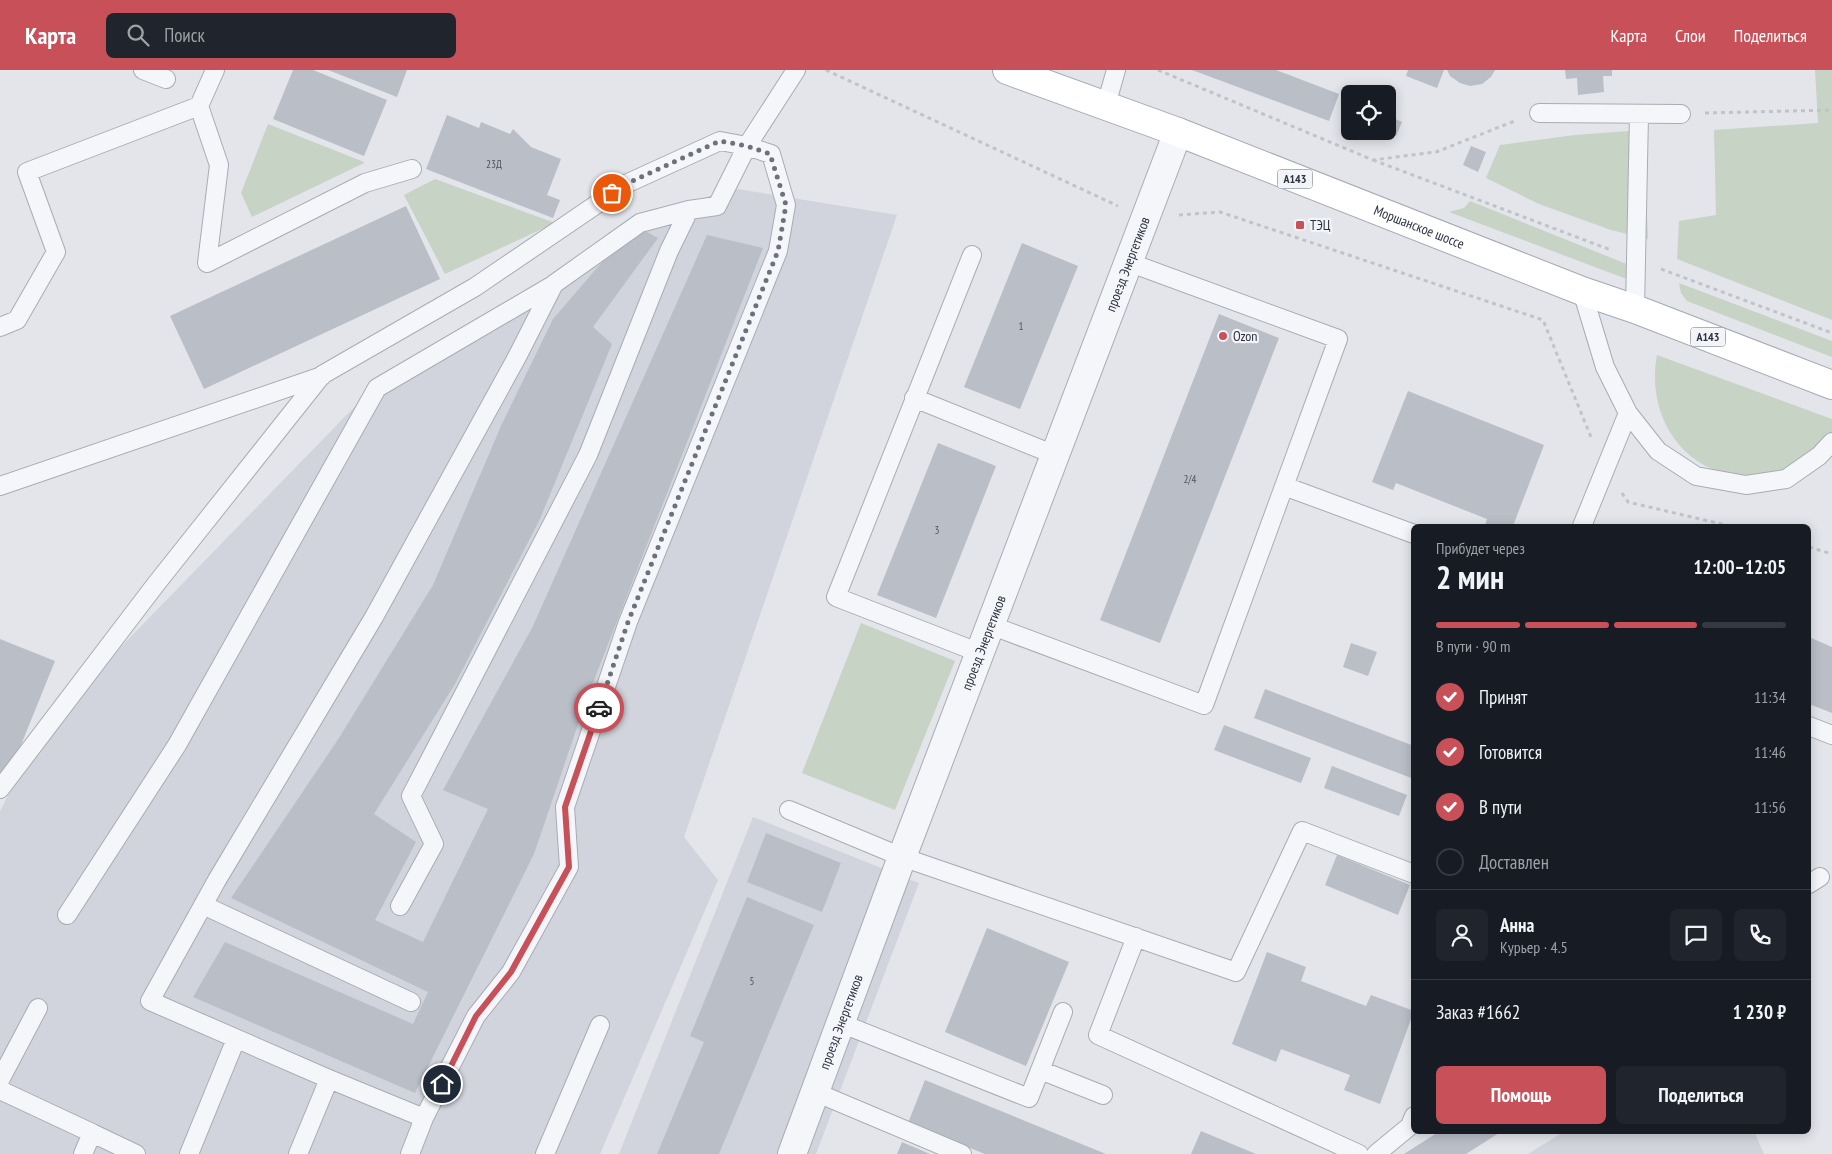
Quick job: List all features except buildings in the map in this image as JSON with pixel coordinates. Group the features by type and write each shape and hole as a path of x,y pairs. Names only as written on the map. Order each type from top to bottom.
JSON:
{"main road":[{"name":"Моршанское шоссе","path":"1007,70 1178,132 1582,291 1635,309 1832,385"}],"street":[{"name":"проезд Энергетиков","path":"792,1154 902,857 1178,132"}],"lane":[{"path":"143,70 166,79"},
{"path":"215,70 199,106 220,165 207,263 365,184 412,169"},
{"path":"67,916 177,745 377,388 554,284 640,223 689,210 717,206 747,146 796,70"},
{"path":"1106,105 1116,70"},
{"path":"0,327 17,320 56,252 27,172 199,106"},
{"path":"1539,114 1681,114"},
{"path":"1635,309 1639,115"},
{"path":"0,486 322,375 475,287 628,183 720,141 747,146 770,154 786,205 778,251 628,622 565,807 569,867 511,972 476,1016 424,1118 410,1154"},
{"path":"400,906 434,844 411,796 588,455 669,251 689,210"},
{"path":"972,255 836,597 980,652"},
{"path":"990,625 1204,705 1338,339 1128,262"},
{"path":"424,1118 150,1001 203,905 374,617 517,357 554,284"},
{"path":"1582,291 1605,367 1628,413 1658,451 1696,476 1746,486 1786,479 1819,456 1832,442"},
{"path":"0,789 156,584 322,375"},
{"path":"914,398 1055,455"},
{"path":"1583,524 1628,413"},
{"path":"1284,486 1411,533"},
{"path":"1811,727 1832,735"},
{"path":"788,810 902,857 1236,972 1302,831 1411,873"},
{"path":"203,905 411,1002"},
{"path":"1136,937 1098,1036 1359,1154"},
{"path":"0,1080 38,1008"},
{"path":"840,1023 1029,1098 1062,1012"},
{"path":"545,1154 600,1025"},
{"path":"189,1154 236,1039"},
{"path":"1040,1070 1103,1095"},
{"path":"298,1154 330,1079"},
{"path":"0,1090 136,1154"},
{"path":"815,1092 962,1154"},
{"path":"1376,1154 1411,1123"},
{"path":"83,1154 92,1132"}],"path":[{"path":"826,70 1145,218 1220,212 1543,320 1605,470 1628,502 1722,524"},
{"path":"1158,70 1373,160 1832,334"},
{"path":"1681,114 1832,110"},
{"path":"1373,160 1436,152 1517,120 1539,114"},
{"path":"1811,548 1832,554"}],"shaded area":[{"path":"731,188 897,215 684,837 718,880 600,1154 0,1154 0,811 42,728 367,394 647,219"},
{"path":"753,817 919,883 816,1154 619,1154"},
{"path":"1560,1134 1755,1134 1764,1154 1528,1154"}],"green space":[{"path":"1815,70 1832,70 1832,320 1677,259 1679,221 1716,215 1714,130 1818,123"},
{"path":"268,124 364,163 252,217 241,193"},
{"path":"1643,130 1648,239 1611,230 1539,204 1486,178 1500,145 1575,135"},
{"path":"435,179 555,223 445,274 404,195"},
{"path":"1470,201 1639,269 1633,278 1624,278 1449,212 1464,208"},
{"path":"1679,283 1832,341 1832,357 1687,301 1681,293"},
{"path":"1657,355 1832,419 1832,433 1802,460 1787,470 1742,476 1718,471 1697,461 1680,446 1667,427 1659,405 1655,381"},
{"path":"861,623 955,661 895,810 802,773"}],"way so far":[{"path":"599,708 628,622 778,251 786,205 770,154 747,146 720,141 628,183 612,193"}],"place":[{"name":"ТЭЦ","path":"1300,225"},
{"name":"Ozon","path":"1223,336"}],"route":[{"path":"442,1084 476,1016 511,972 569,867 565,807 599,708"}]}
